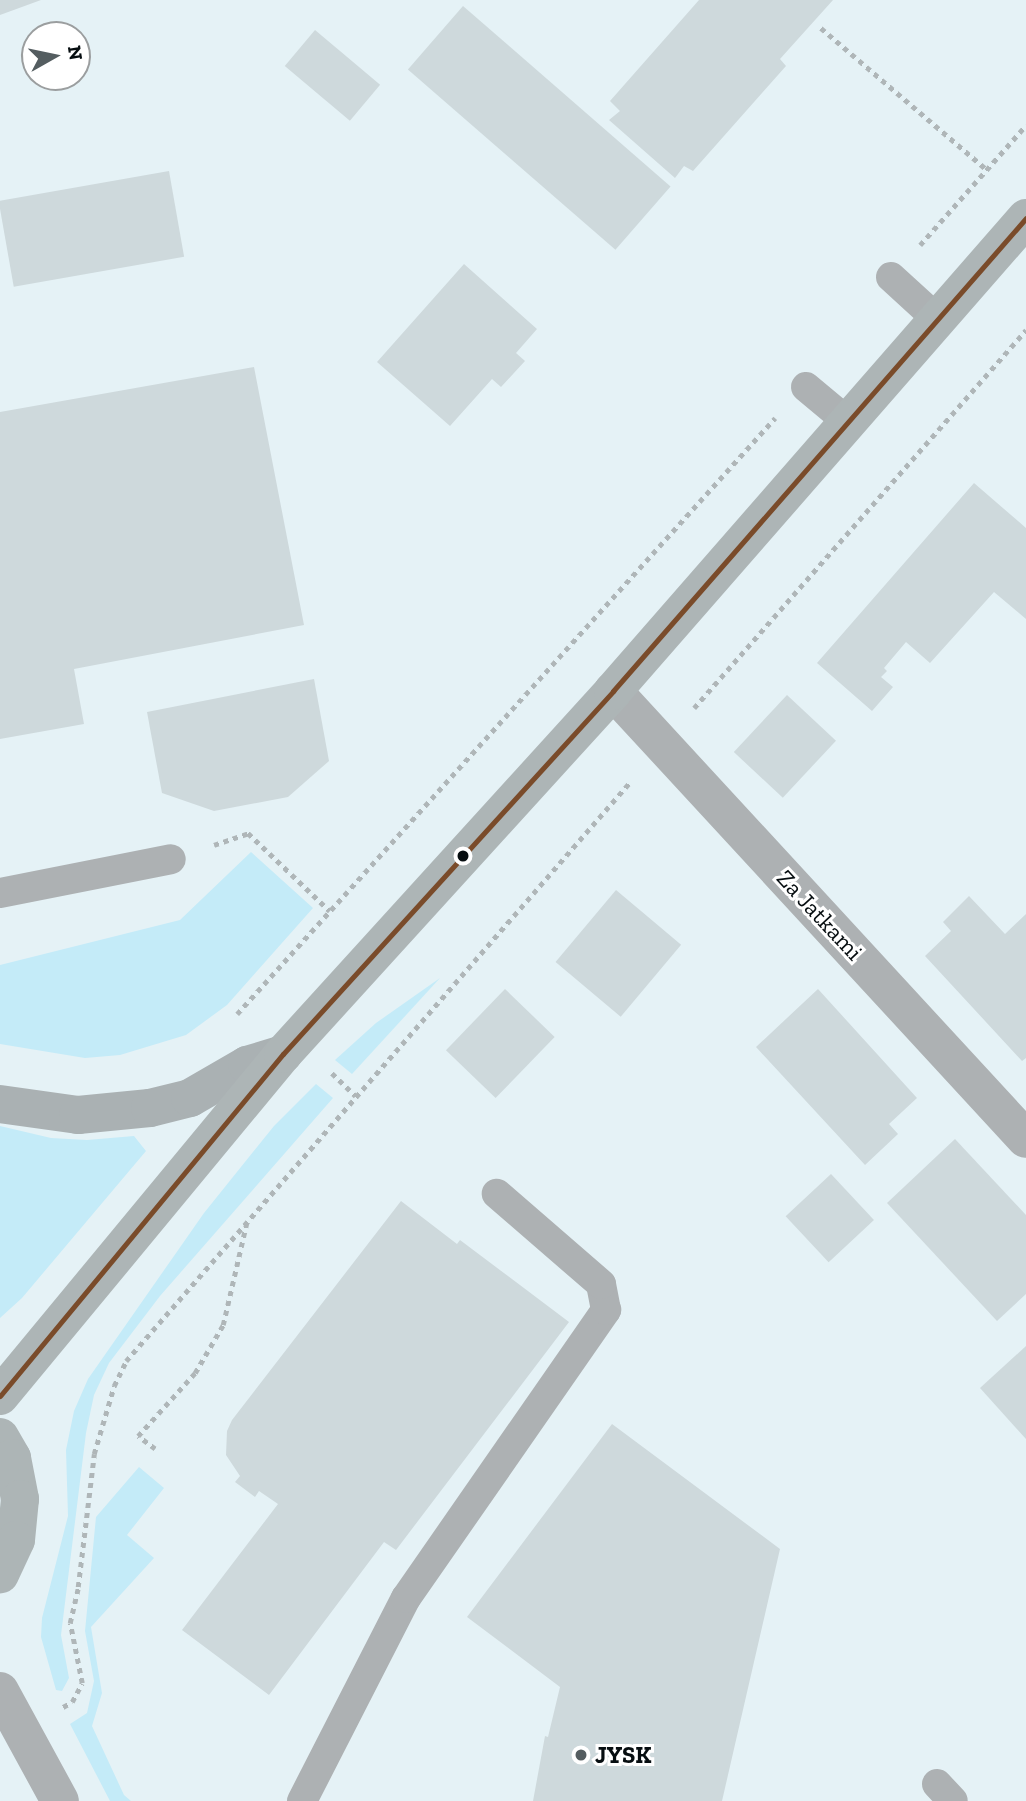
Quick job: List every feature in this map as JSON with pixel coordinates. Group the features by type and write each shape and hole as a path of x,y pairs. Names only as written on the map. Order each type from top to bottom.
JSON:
{"main road":[{"path":"0,1396 283,1054 613,691 1026,218"},
{"path":"0,1104 78,1115 150,1108 190,1098 247,1065 283,1054"},
{"path":"0,1437 12,1458 20,1499 16,1540 0,1575"}],"street":[{"name":"Za Jatkami","path":"613,691 674,731 1026,1139"},
{"path":"0,1691 60,1801"}],"lane":[{"path":"891,277 937,319"},
{"path":"806,387 848,422"},
{"path":"0,893 171,859"},
{"path":"302,1801 406,1598 606,1310 601,1284 497,1194"}],"path":[{"path":"821,28 987,170"},
{"path":"891,277 1026,125"},
{"path":"23,1732 72,1702 82,1683 70,1623 78,1587 94,1454 114,1386 126,1361 1026,330"},
{"path":"230,1020 806,387"},
{"path":"171,859 248,833 330,911"},
{"path":"155,1449 138,1436 195,1373 223,1325 247,1220"}],"shaded area":[{"path":"251,852 313,908 227,1005 186,1035 120,1055 85,1058 0,1044 0,965 180,920"},
{"path":"440,978 352,1074 335,1060 376,1023"},
{"path":"316,1084 333,1098 160,1296 109,1363 94,1395 86,1433 61,1635 69,1678 62,1691 56,1690 41,1637 42,1618 68,1516 66,1450 74,1411 88,1379 204,1213 274,1126"},
{"path":"0,1126 51,1138 87,1140 134,1136 146,1151 22,1298 0,1318"},
{"path":"139,1467 164,1488 127,1535 154,1558 91,1627 102,1693 92,1726 124,1795 131,1801 110,1801 70,1724 87,1713 94,1681 85,1631 96,1517"}],"building":[{"path":"0,0 41,0 0,15"},
{"path":"699,0 833,0 780,59 786,66 693,171 684,166 675,178 609,120 620,111 610,101"},
{"path":"463,6 671,186 615,250 408,69"},
{"path":"315,30 380,85 350,121 285,66"},
{"path":"169,171 184,257 14,287 0,201"},
{"path":"464,264 537,329 516,353 525,361 501,387 492,379 450,426 377,362"},
{"path":"254,367 304,625 74,669 84,724 0,739 0,412"},
{"path":"974,483 1026,528 1026,619 994,592 930,663 906,642 884,668 887,671 881,677 893,687 872,711 817,663"},
{"path":"314,679 329,761 288,797 214,811 162,793 147,712"},
{"path":"787,695 836,741 783,798 734,752"},
{"path":"616,890 681,945 621,1017 556,962"},
{"path":"969,896 1005,934 1026,914 1026,1058 1022,1061 925,956 951,931 943,922"},
{"path":"505,989 555,1037 496,1098 446,1050"},
{"path":"818,989 917,1098 889,1124 898,1134 865,1165 756,1047"},
{"path":"955,1139 1026,1215 1026,1294 997,1321 887,1203"},
{"path":"831,1174 874,1220 829,1262 786,1216"},
{"path":"401,1201 457,1244 460,1240 569,1322 396,1550 384,1542 269,1695 182,1630 278,1504 259,1491 255,1497 235,1482 240,1476 226,1455 227,1431 232,1420"},
{"path":"1026,1346 1026,1439 980,1388"},
{"path":"612,1424 780,1549 722,1801 533,1801 545,1736 548,1737 560,1687 467,1617"}],"transit line":[{"path":"0,1396 283,1054 613,691 1026,218"}],"place":[{"name":"JYSK","path":"581,1755"}]}
